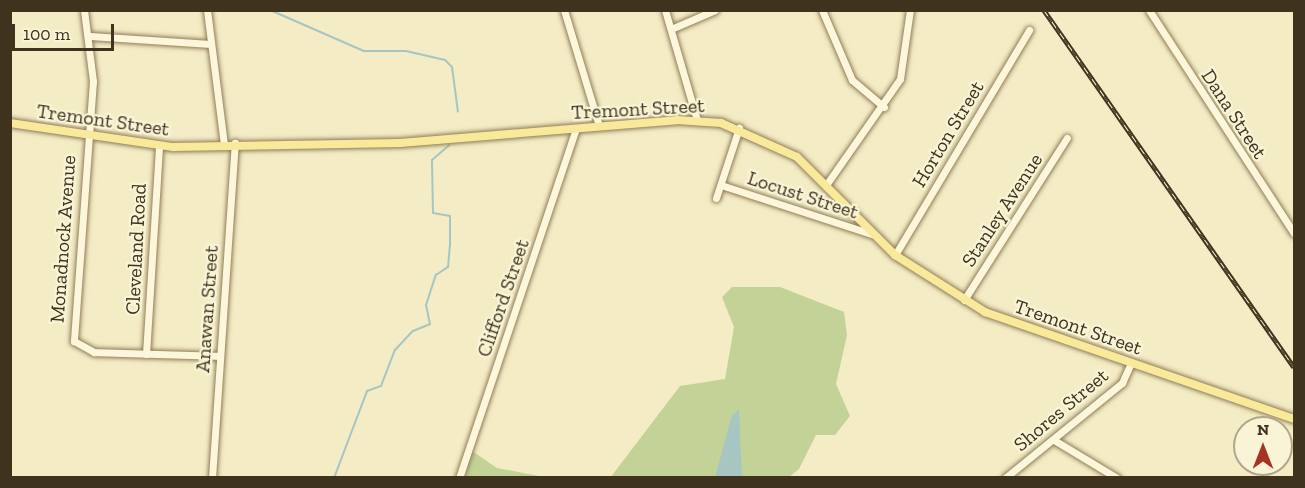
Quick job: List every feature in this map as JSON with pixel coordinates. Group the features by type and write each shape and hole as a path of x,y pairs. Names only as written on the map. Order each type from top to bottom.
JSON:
{"main road":[{"name":"Tremont Street","path":"10,123 159,146 235,143 391,143 697,120 739,128 797,157 895,255 964,300 1016,324 1294,419"}],"street":[{"name":"Monadnock Avenue","path":"84,10 90,36 93,81 87,135 75,345 94,352 146,354"},
{"path":"207,10 224,144"},
{"path":"564,10 599,126"},
{"path":"665,10 697,120"},
{"path":"671,29 715,10"},
{"path":"822,10 852,80 884,107"},
{"path":"826,185 884,107 906,63 910,10"},
{"name":"Dana Street","path":"1149,10 1294,233"},
{"name":"Horton Street","path":"895,255 1029,30"},
{"path":"90,36 211,44"},
{"name":"Clifford Street","path":"459,477 576,128"},
{"path":"716,198 739,128"},
{"name":"Stanley Avenue","path":"964,300 1067,138"},
{"name":"Anawan Street","path":"212,477 235,143"},
{"name":"Cleveland Road","path":"146,354 159,146"},
{"name":"Locust Street","path":"721,185 875,235"},
{"path":"146,354 220,356"},
{"name":"Shores Street","path":"1005,477 1054,440 1122,383 1131,363"},
{"path":"1054,440 1117,477"}],"green space":[{"path":"732,287 780,287 844,312 847,335 836,384 850,416 835,435 816,435 799,469 789,477 610,478 680,386 725,379 734,327 722,297"},
{"path":"472,451 497,468 544,477 465,478"}],"water":[{"path":"739,410 742,477 715,477 732,415"}],"waterway":[{"path":"270,10 364,51 406,51 445,60 452,67 458,112"},
{"path":"334,478 367,391 381,386 395,350 413,331 430,324 426,305 436,275 448,267 450,246 450,216 433,213 432,160 449,145"}],"railway":[{"path":"1044,10 1294,367"}]}
